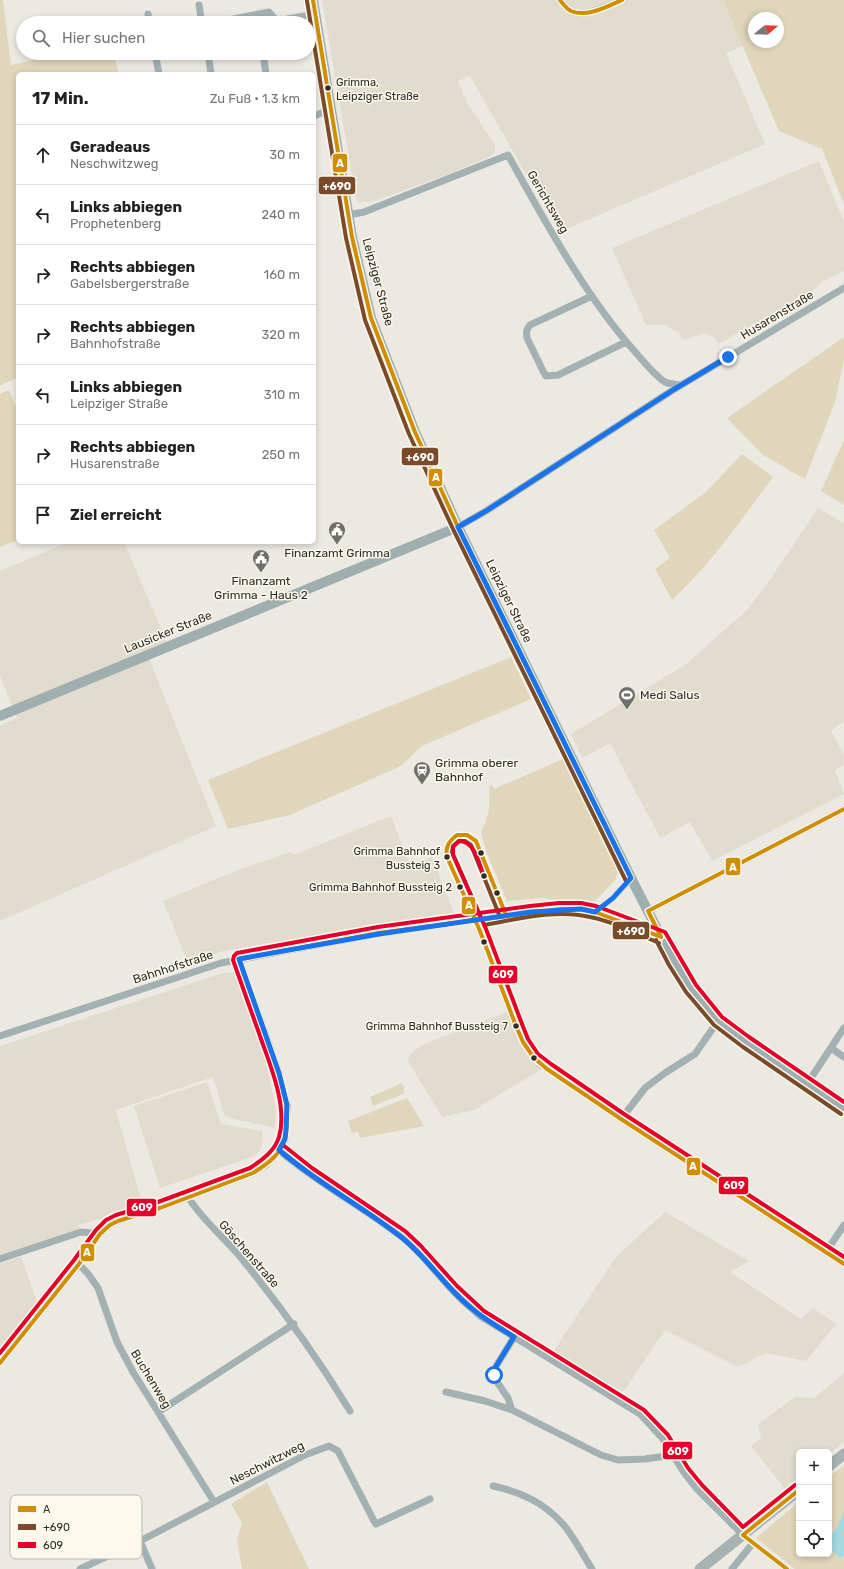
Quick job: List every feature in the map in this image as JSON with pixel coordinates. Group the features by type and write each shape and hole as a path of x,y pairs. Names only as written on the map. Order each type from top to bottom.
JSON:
{"main road":[{"name":"Leipziger Straße","path":"312,0 315,14"},
{"name":"Leipziger Straße","path":"316,20 352,237 372,318 415,432 458,527 631,878 674,962 691,989 718,1021 844,1109"},
{"name":"Lausicker Straße","path":"0,716 458,527"},
{"path":"832,1464 844,1454"},
{"path":"700,1569 796,1492"}],"street":[{"path":"560,0 570,11 581,13 622,0"},
{"path":"199,5 201,16"},
{"path":"251,16 269,12 273,16"},
{"path":"304,16 315,14"},
{"path":"156,60 159,72"},
{"path":"209,60 211,72"},
{"path":"264,60 266,72"},
{"path":"316,115 331,109"},
{"name":"Gerichtsweg","path":"348,215 364,212 508,155 552,232 592,296 626,342 650,368 666,382 680,386"},
{"name":"Husarenstraße","path":"458,527 680,386 844,288"},
{"path":"592,296 530,325 527,329 527,338 546,376 558,375 626,342"},
{"path":"648,911 844,809"},
{"path":"595,912 613,898 631,878"},
{"name":"Bahnhofstraße","path":"0,1036 221,963 372,935 531,912 560,909 581,909 595,912 661,937"},
{"path":"476,920 516,1026 523,1042 534,1058 547,1069 621,1119 844,1264"},
{"path":"0,1363 79,1264 100,1234 110,1225 253,1173 266,1165 279,1150 285,1139 287,1105 279,1073 239,959"},
{"path":"621,1119 645,1088 695,1054 718,1021"},
{"path":"807,1084 844,1028"},
{"path":"830,1048 844,1057"},
{"path":"279,1150 296,1165 374,1216 401,1236 418,1251 460,1298 480,1316 640,1414 663,1439 697,1489 743,1535 787,1569"},
{"name":"Göschenstraße","path":"188,1197 195,1209 241,1258 294,1324 323,1366 350,1411"},
{"path":"826,1252 844,1224"},
{"path":"0,1259 81,1232 100,1234"},
{"name":"Buchenweg","path":"79,1264 90,1275 98,1288 117,1342 133,1372 214,1502"},
{"path":"158,1412 294,1324"},
{"path":"512,1410 508,1398 494,1375 495,1368 514,1337"},
{"path":"446,1392 484,1401 512,1410 601,1455 618,1460 645,1459 673,1455"},
{"name":"Neschwitzweg","path":"142,1540 305,1455 329,1446 338,1451 376,1524 430,1499"},
{"path":"493,1486 515,1491 536,1501 551,1512 564,1525 592,1569"},
{"path":"732,1569 753,1543"},
{"path":"142,1546 152,1569"},
{"name":"Neschwitzweg","path":"80,1569 101,1559"}],"shaded area":[{"path":"0,0 3,0 11,65 33,60 115,60 118,72 16,72 16,379 0,385"},
{"path":"322,0 723,0 743,46 726,53 765,144 559,232 470,76 458,81 466,101 495,145 495,152 491,156 452,173 374,201 359,203 356,198"},
{"path":"723,0 844,0 844,204 822,149 779,131"},
{"path":"819,161 844,222 844,271 823,281 810,293 718,344 715,338 709,335 702,334 683,340 679,333 665,325 646,325 612,248"},
{"path":"844,337 844,360 835,402 805,479 763,455 727,418"},
{"path":"9,390 16,407 16,541 0,547 0,394"},
{"path":"844,440 844,505 821,491"},
{"path":"742,454 773,477 713,557 672,600 655,569 670,558 654,530 706,492"},
{"path":"818,508 844,523 844,721 831,731 844,755 844,764 835,770 844,794 712,861 690,822 660,838 610,743 582,758 571,734 685,665 747,610 769,581"},
{"path":"63,544 125,544 167,643 146,651 216,826 0,921 0,726 17,718 0,676 0,571"},
{"path":"511,657 531,699 422,746 401,766 290,815 228,829 208,780"},
{"path":"563,759 618,872 615,880 596,900 585,904 541,898 507,901 486,851 481,832 489,810 489,787 492,784 494,789"},
{"path":"391,816 410,865 432,857 454,913 453,915 382,924 223,951 189,965 163,901 238,870 290,852 294,855"},
{"path":"223,973 233,973 239,983 268,1070 276,1111 275,1128 225,1117 213,1077 116,1110 138,1189 145,1207 78,1225 81,1232 0,1258 0,1046"},
{"path":"507,1012 519,1042 527,1055 542,1069 474,1110 442,1117 408,1061 410,1054 424,1044"},
{"path":"207,1082 221,1124 262,1131 263,1141 260,1151 252,1157 160,1188 134,1106"},
{"path":"402,1083 404,1088 403,1094 373,1106 370,1097"},
{"path":"407,1098 424,1126 360,1138 358,1132 352,1133 348,1121"},
{"path":"665,1212 749,1261 730,1272 801,1319 813,1308 836,1324 806,1361 766,1353 738,1367 665,1330 623,1392 553,1352 616,1257"},
{"path":"21,1257 39,1307 0,1356 0,1263"},
{"path":"844,1373 844,1442 832,1452 832,1449 796,1449 796,1480 785,1489 751,1446 761,1438 758,1424 795,1397 814,1398"},
{"path":"844,1465 844,1569 795,1569 756,1538 796,1505 796,1557 832,1557 832,1475"},
{"path":"267,1482 309,1569 242,1569 237,1540 242,1523 231,1504"}],"water":[{"path":"844,1511 844,1555 840,1558 832,1550 832,1533 838,1526"}],"transit line":[{"name":"A","path":"313,0 316,16"},
{"name":"A","path":"560,0 567,8 577,13 590,12 604,8 622,0"},
{"name":"+690","path":"307,1 309,16"},
{"name":"A","path":"316,18 352,237 371,318 415,432 458,527 631,878 613,898 595,912"},
{"name":"+690","path":"316,56 346,238 365,320 409,434 453,529 626,881"},
{"name":"A","path":"661,937 648,911 844,809"},
{"name":"A","path":"506,915 476,841 467,835 457,835 448,844 447,857 480,931 516,1026 523,1042 534,1058 547,1069 621,1119 844,1264"},
{"name":"+690","path":"481,918 452,852 453,846 459,841 465,841 471,845 500,917"},
{"name":"609","path":"484,876 473,849 464,842 459,841 453,847 453,855 486,929 528,1039 538,1054 624,1114 844,1257"},
{"name":"609","path":"0,1353 96,1230 106,1220 116,1215 158,1202 250,1168 271,1151 277,1142 281,1125 280,1099 273,1073 233,960 237,953 378,927 530,906 559,903 581,903 596,906 665,932 696,985 722,1017 844,1102"},
{"name":"A","path":"239,959 379,933 560,909 581,909 595,912 661,937"},
{"name":"+690","path":"484,925 550,914 577,915 608,922 659,943"},
{"name":"+690","path":"656,940 669,965 686,992 714,1025 743,1047 841,1114"},
{"name":"A","path":"0,1363 79,1264 100,1234 110,1225 253,1173 268,1163 281,1149 285,1138 287,1125 285,1098 279,1072 239,959"},
{"name":"609","path":"283,1145 312,1168 405,1231 421,1246 457,1286 484,1311 644,1410 668,1435 688,1468 702,1485 743,1527 795,1485"},
{"name":"A","path":"743,1535 796,1492"},
{"name":"A","path":"743,1535 787,1569"}],"place":[{"name":"Grimma, Leipziger Straße","path":"328,88"},
{"name":"Finanzamt Grimma","path":"337,545"},
{"name":"Finanzamt Grimma - Haus 2","path":"261,573"},
{"name":"Medi Salus","path":"627,710"},
{"name":"Grimma oberer Bahnhof","path":"422,785"},
{"name":"Grimma Bahnhof Bussteig 3","path":"447,857"},
{"name":"Grimma Bahnhof Bussteig 2","path":"460,887"},
{"name":"Grimma Bahnhof Bussteig 7","path":"516,1026"}],"route":[{"path":"494,1375 495,1368 514,1337 480,1316 460,1298 418,1251 401,1236 374,1216 296,1165 279,1150 285,1139 287,1105 279,1073 239,959 379,934 531,912 560,909 581,909 595,912 613,898 631,878 458,527 486,511 673,390 728,357"}]}
